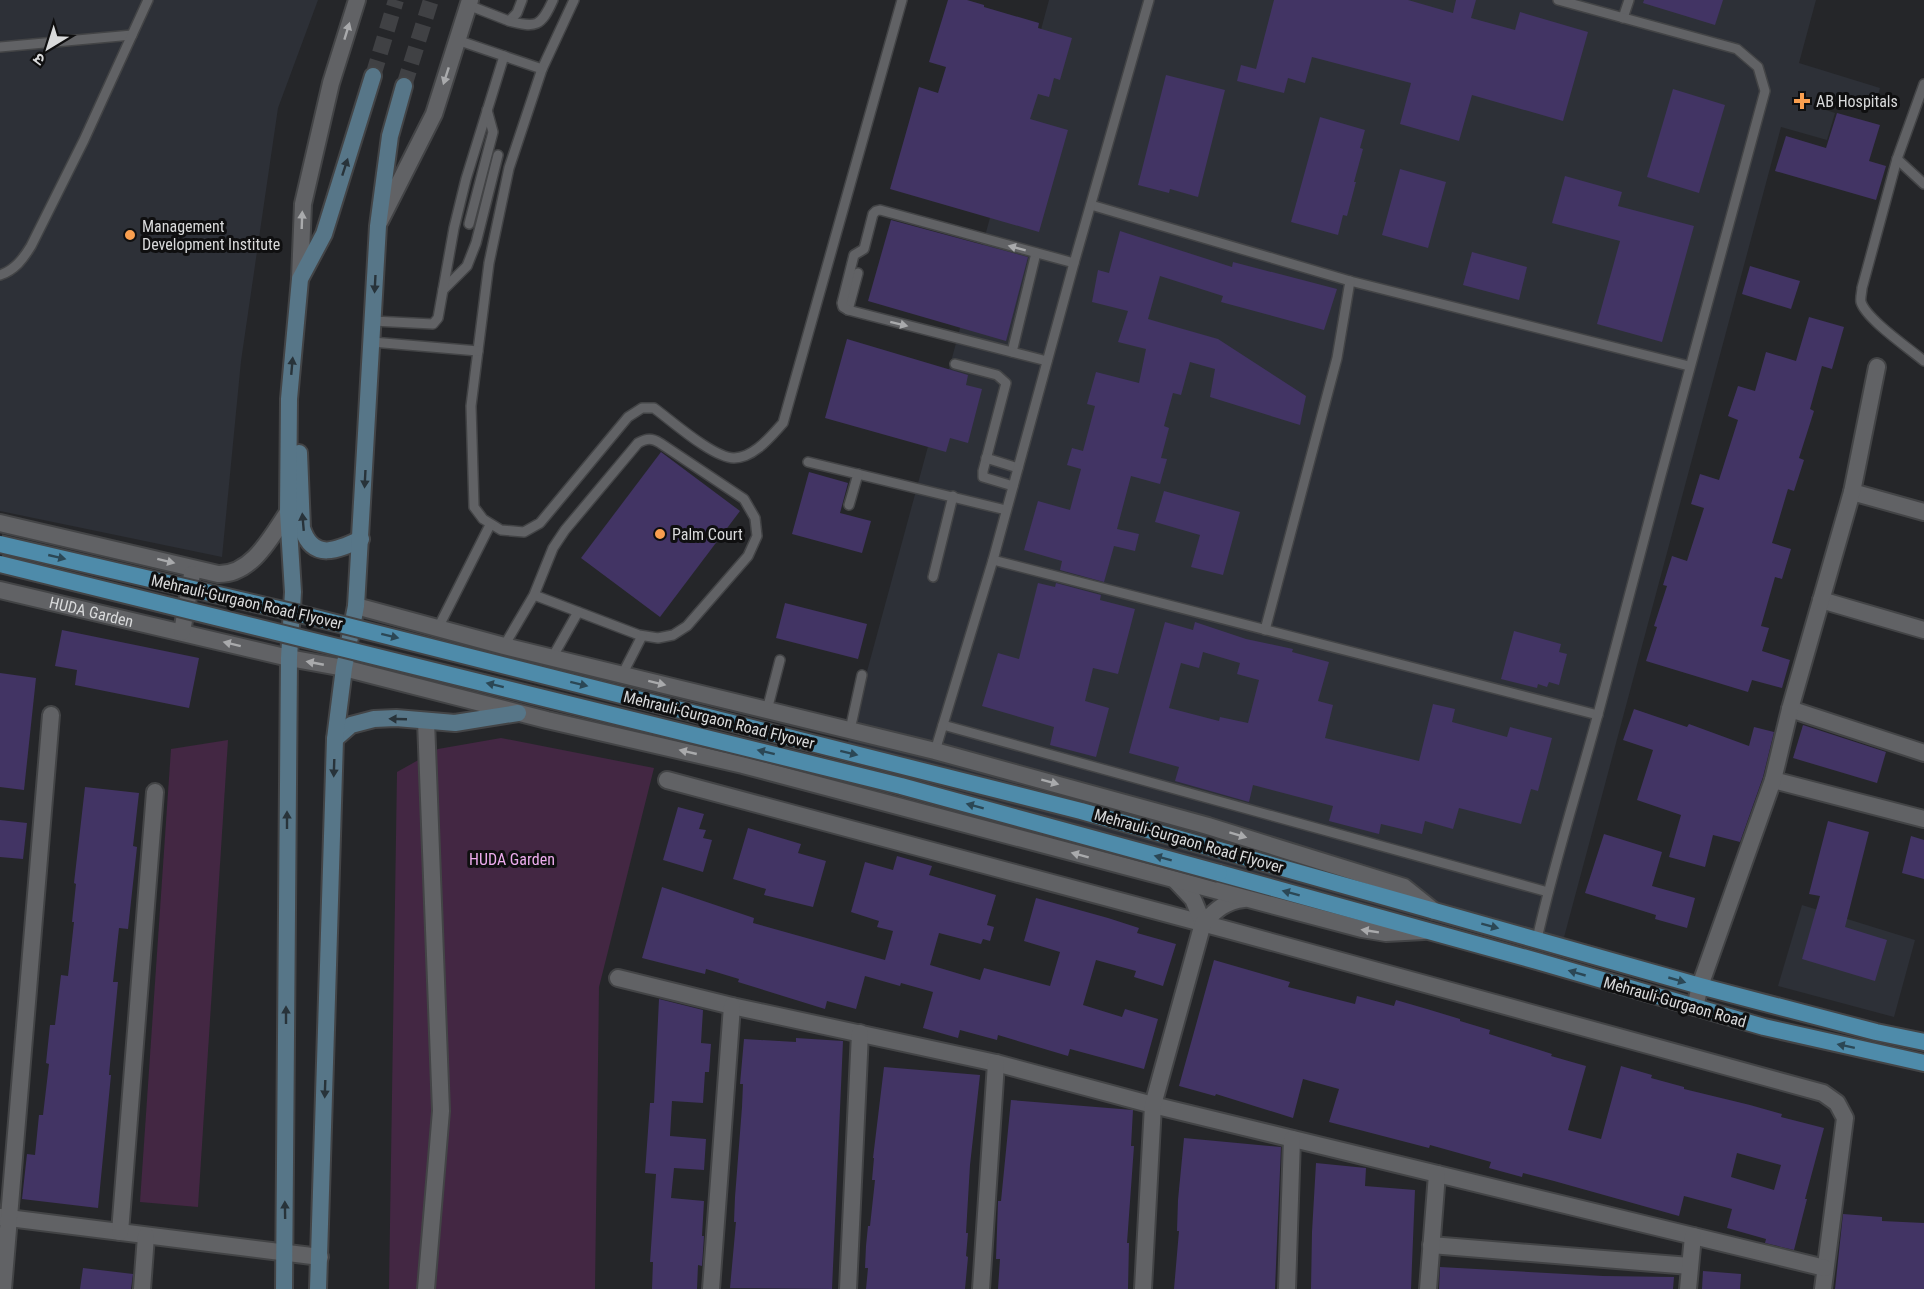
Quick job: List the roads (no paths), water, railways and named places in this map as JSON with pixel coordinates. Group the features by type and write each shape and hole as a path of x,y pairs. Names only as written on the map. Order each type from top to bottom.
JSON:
{"main road":[{"path":"284,1289 289,658 293,592 288,512 289,399 300,279 324,234 373,76"},
{"path":"318,1289 335,739 356,606 362,539 378,226 390,136 404,86"},
{"path":"289,399 299,453 302,528 306,539 321,551 333,551 362,539"},
{"name":"Mehrauli-Gurgaon Road Flyover","path":"0,544 307,615 1081,811 1434,911"},
{"name":"Mehrauli-Gurgaon Road Flyover","path":"0,564 901,786 1429,931"},
{"path":"335,739 351,725 374,720 396,718 455,723 518,713"},
{"name":"Mehrauli-Gurgaon Road","path":"1434,911 1700,986 1876,1032 1924,1042"},
{"name":"Mehrauli-Gurgaon Road","path":"1429,931 1764,1028 1924,1063"},
{"path":"1873,1051 1876,1032"}],"street":[{"path":"300,279 303,204 331,83 357,0"},
{"path":"378,226 434,114 469,2"},
{"path":"1695,1008 1700,986 1773,780 1790,710 1852,492 1877,367"},
{"path":"1852,492 1924,512"},
{"path":"0,523 218,574 227,574 244,566 262,550 288,512"},
{"path":"182,632 193,568"},
{"name":"HUDA Garden","path":"0,590 289,658 345,668 518,713 743,765 1373,932 1429,931"},
{"path":"1821,600 1924,630"},
{"path":"356,606 504,646 935,751 1208,826 1404,887 1434,911"},
{"path":"443,693 457,633"},
{"path":"1790,710 1924,753"},
{"path":"3,1289 4,1217 51,715"},
{"path":"426,722 441,1111 426,1289"},
{"path":"667,780 1203,923 1823,1093 1837,1103 1845,1118 1823,1289"},
{"path":"1773,780 1924,819"},
{"path":"120,1232 155,792"},
{"path":"1176,881 1193,899 1203,923"},
{"path":"1143,1289 1153,1105 1203,923 1225,903 1244,899"},
{"path":"618,978 732,1006 996,1063 1153,1105 1825,1268"},
{"path":"711,1289 732,1006"},
{"path":"848,1289 860,1034"},
{"path":"981,1289 996,1063"},
{"path":"1287,1289 1292,1139"},
{"path":"1428,1289 1437,1174"},
{"path":"4,1217 320,1257"},
{"path":"142,1289 146,1236"},
{"path":"1688,1289 1693,1236"},
{"path":"1431,1245 1690,1266"}],"lane":[{"path":"0,275 21,262 31,246 84,140 147,0"},
{"path":"509,21 517,13 522,0"},
{"path":"469,2 509,21 528,26 539,23 548,13 553,0"},
{"path":"574,0 542,69 509,168 489,263 471,406 474,507 490,525 501,530 524,532 540,523 628,417 642,408 654,408 717,454 735,458 749,453 767,441 783,423 902,0"},
{"path":"935,751 993,560 1090,205 1149,0"},
{"path":"1537,939 1689,366 1765,91 1758,67 1737,49 1558,0"},
{"path":"1623,18 1629,0"},
{"path":"0,47 132,35"},
{"path":"457,40 542,69"},
{"path":"373,321 433,324 438,318 459,208 504,56"},
{"path":"1924,84 1897,159 1862,288 1861,302 1867,313 1924,361"},
{"path":"469,224 492,132 487,110"},
{"path":"442,290 467,266 498,155"},
{"path":"1897,159 1924,184"},
{"path":"1090,205 1350,281 1689,366"},
{"path":"1047,362 843,308 842,303 854,255 864,249 873,214 880,210 1074,263"},
{"path":"1011,352 1036,253"},
{"path":"848,310 858,273"},
{"path":"1265,630 1337,358 1350,281"},
{"path":"372,342 478,351"},
{"path":"955,364 997,375 1006,383 983,477 1013,486"},
{"path":"504,646 534,595 553,548 565,530 638,443 644,439 660,442 744,499 755,518 757,536 748,556 687,626 673,635 658,638 642,636 534,595"},
{"path":"986,458 1018,468"},
{"path":"808,462 1006,510"},
{"path":"849,505 858,474"},
{"path":"933,577 954,496"},
{"path":"438,628 490,525"},
{"path":"993,560 1598,715"},
{"path":"552,658 578,612"},
{"path":"622,675 642,636"},
{"path":"767,710 780,660"},
{"path":"850,730 862,675"},
{"path":"943,725 1548,892"}],"tunnel":[{"path":"373,76 396,0"},
{"path":"404,86 431,0"}],"place":[{"name":"AB Hospitals","path":"1802,101"},
{"name":"Management Development Institute","path":"130,235"},
{"name":"Palm Court","path":"660,534"}]}
